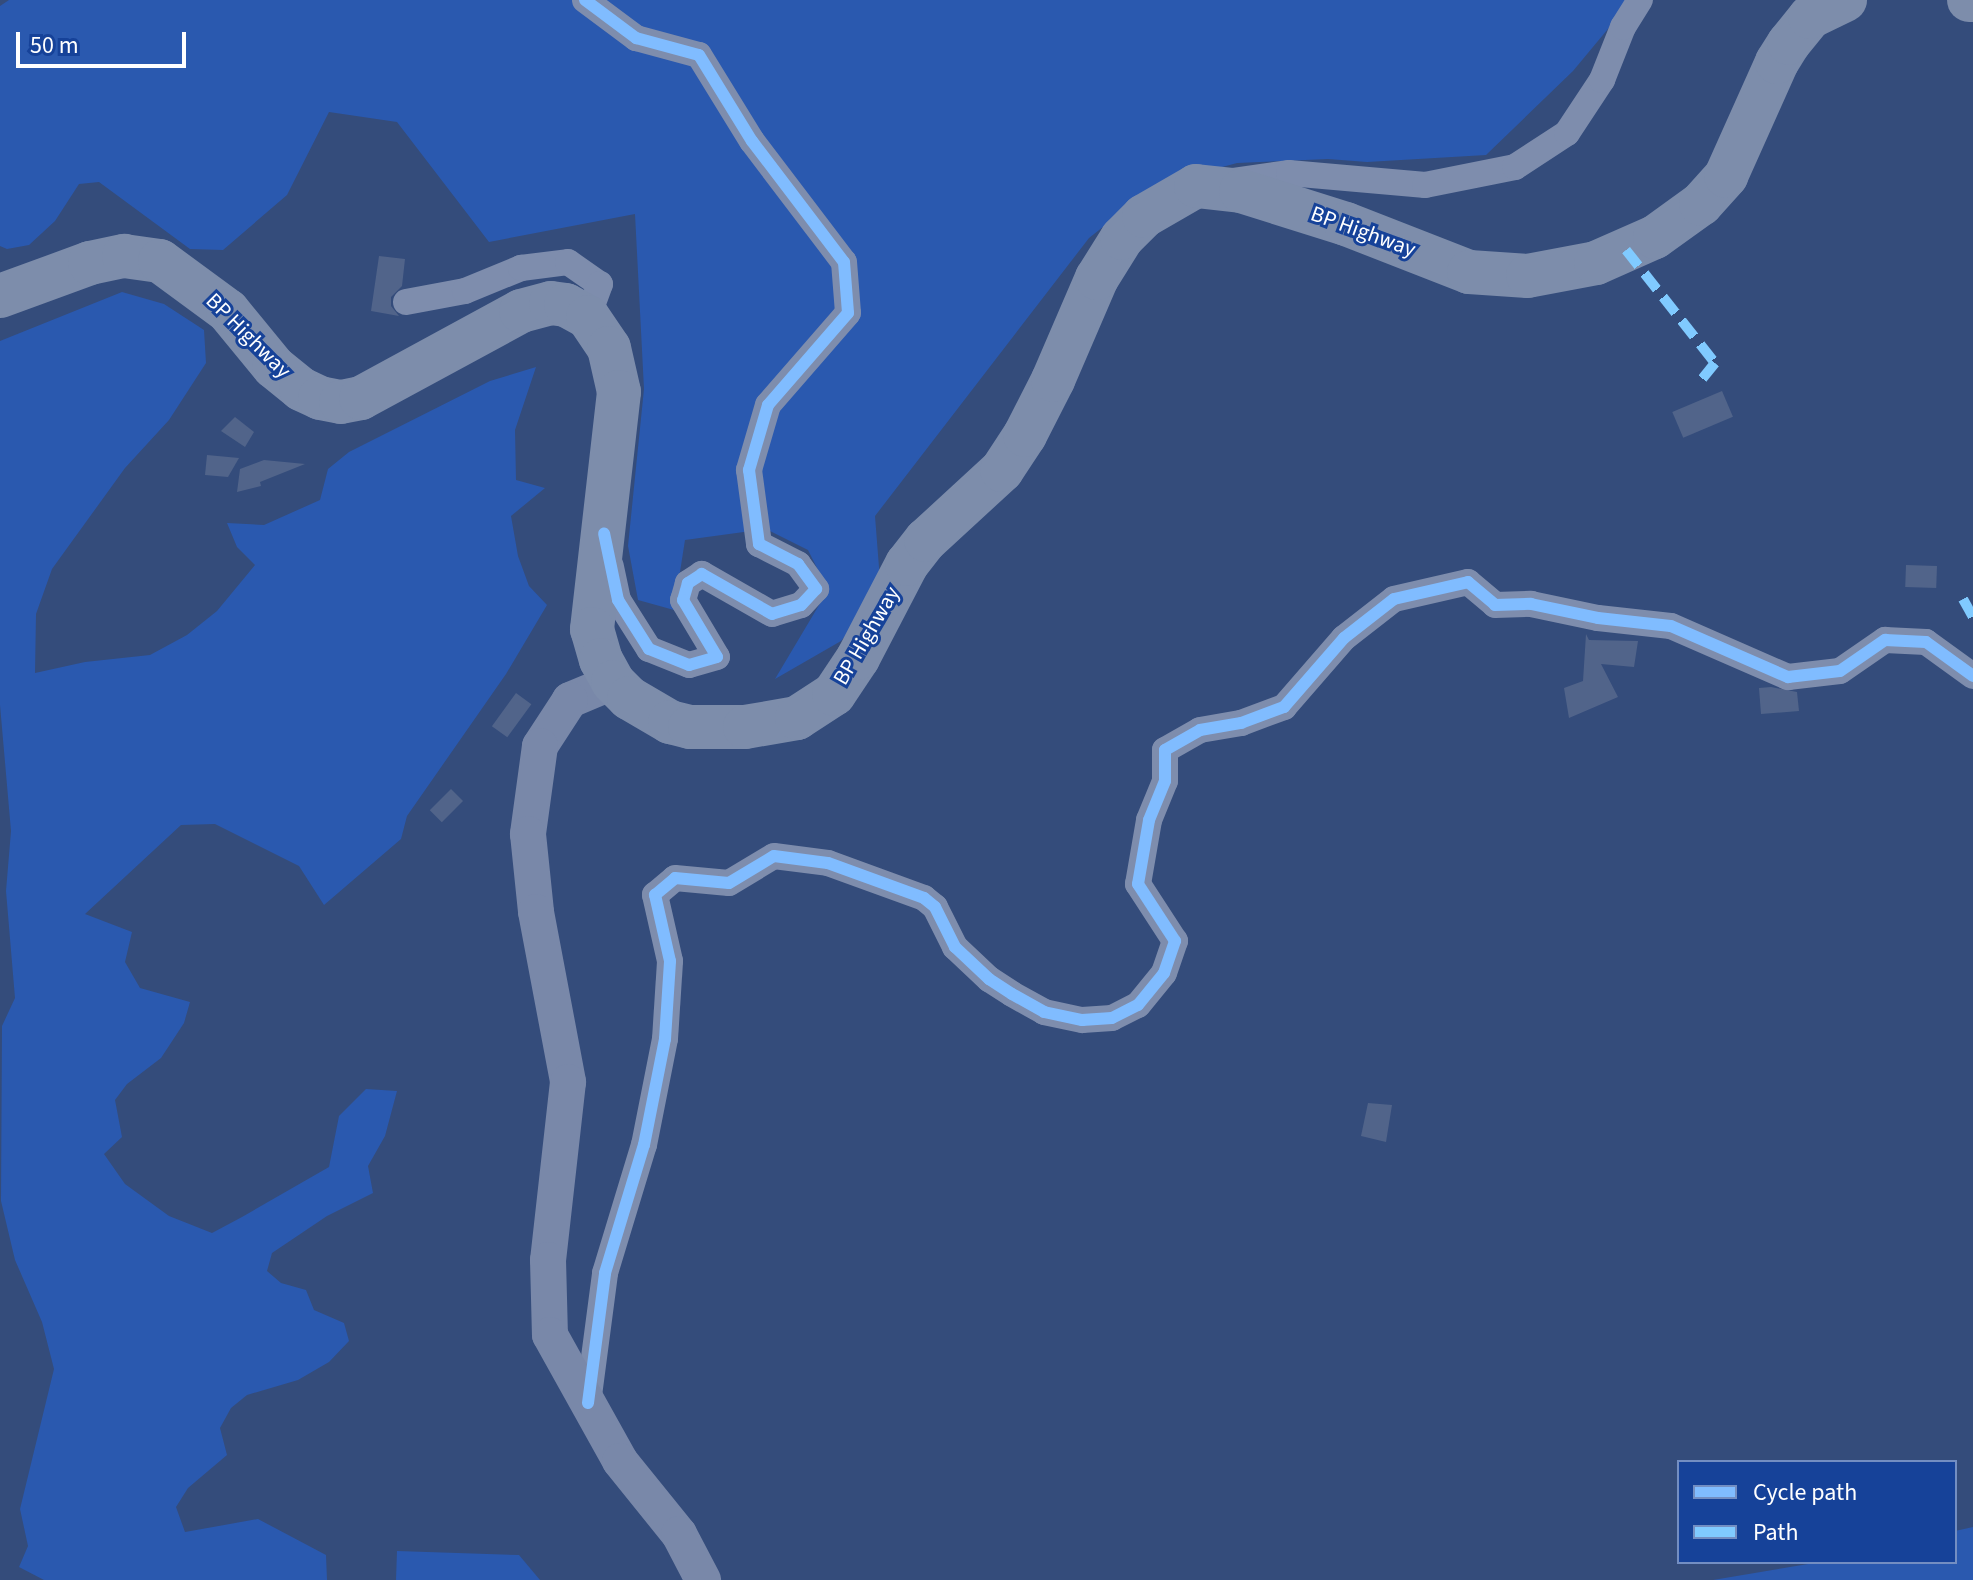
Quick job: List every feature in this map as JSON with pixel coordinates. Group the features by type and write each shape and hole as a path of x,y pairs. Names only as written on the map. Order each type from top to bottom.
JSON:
{"highway":[{"name":"BP Highway","path":"0,296 101,260 124,256 160,261 228,311 274,367 301,389 320,398 341,402 361,398 497,321 521,311 551,303 566,305 588,317 609,348 619,392 592,629 601,660 613,682 650,712 690,727 745,727 797,718 834,694 858,658 907,564 926,540 1002,470 1025,435 1097,278 1122,238 1144,216 1196,186 1241,191 1331,219 1469,272 1528,276 1596,263 1655,237 1701,204 1726,176 1777,62 1789,43 1810,17 1845,0"}],"street":[{"path":"585,0 636,38 699,55 752,141 844,262 848,313 768,405 749,470 759,544 798,564 816,589 801,605 772,614 702,574 688,583 683,600 717,657 689,665 649,649 618,600 604,533"},
{"path":"1196,186 1289,173 1425,185 1515,167 1567,133 1602,80 1623,27 1640,0"},
{"path":"406,302 465,291 521,268 568,262 600,284 588,317"},
{"path":"588,1403 605,1273 644,1145 665,1039 670,961 655,895 675,878 729,883 774,856 828,863 924,898 935,907 955,947 989,979 1044,1012 1082,1020 1112,1018 1138,1005 1164,973 1175,941 1138,884 1149,820 1165,781 1165,750 1200,730 1241,723 1284,707 1344,638 1394,599 1468,582 1495,605 1531,604 1598,618 1671,626 1788,677 1840,671 1885,640 1926,642 1973,676"},
{"path":"613,682 570,700 540,746 528,834 536,912 568,1082 548,1260 550,1335 620,1461 679,1534 703,1580"}],"shaded area":[{"path":"9,0 1632,0 1573,71 1486,155 1367,162 1328,159 1237,163 1156,185 1089,238 875,516 881,593 841,641 775,679 828,590 808,550 766,529 685,540 674,610 638,600 628,546 644,389 635,214 489,242 397,122 329,112 287,195 223,250 190,249 99,182 79,184 55,221 29,245 7,249 0,246 0,6"},
{"path":"122,292 164,304 204,330 206,363 169,420 125,468 52,569 36,614 35,673 85,662 150,655 187,635 217,611 255,565 237,547 227,523 264,525 320,500 328,469 349,452 490,381 536,367 515,430 516,480 545,488 511,516 518,556 529,586 547,605 506,674 407,816 401,839 324,905 299,866 215,824 181,825 85,914 132,932 125,962 140,988 190,1002 184,1023 161,1058 127,1084 115,1100 122,1137 104,1154 125,1184 169,1216 212,1233 242,1217 329,1167 339,1116 366,1089 397,1091 385,1136 368,1166 373,1193 327,1216 272,1253 267,1271 281,1283 306,1290 314,1310 344,1323 349,1341 329,1362 298,1380 247,1395 231,1408 220,1428 227,1455 188,1488 176,1507 185,1532 258,1519 326,1555 327,1580 44,1580 19,1567 28,1546 20,1509 54,1369 42,1322 15,1260 1,1201 2,1026 15,998 6,891 11,831 0,705 0,341"},
{"path":"1973,1527 1973,1580 1713,1580 1808,1564 1957,1564 1957,1531"},
{"path":"397,1551 519,1555 540,1580 396,1580"}],"building":[{"path":"379,256 405,259 402,286 391,297 391,306 399,316 371,311"},
{"path":"1722,391 1733,417 1683,438 1672,412"},
{"path":"235,417 254,432 245,447 221,431"},
{"path":"207,455 239,458 228,477 205,475"},
{"path":"264,460 305,464 260,482 261,486 237,492 240,469"},
{"path":"1906,565 1937,566 1936,588 1905,587"},
{"path":"1586,634 1589,640 1638,641 1634,667 1601,664 1618,697 1569,718 1564,688 1583,681"},
{"path":"1759,688 1797,692 1799,711 1761,714"},
{"path":"516,693 531,704 507,737 492,726"},
{"path":"451,789 463,801 442,822 430,810"},
{"path":"1368,1103 1392,1105 1386,1142 1361,1136"}],"marked path":[{"path":"1626,250 1715,363 1701,380"},
{"path":"1963,599 1973,617"}],"cycle path":[{"path":"585,0 636,38 699,55 752,141 844,262 848,313 768,405 749,470 759,544 798,564 816,589 801,605 772,614 702,574 688,583 683,600 717,657 689,665 649,649 618,600 604,533"},
{"path":"588,1403 605,1273 644,1145 665,1039 670,961 655,895 675,878 729,883 774,856 828,863 924,898 935,907 955,947 989,979 1044,1012 1082,1020 1112,1018 1138,1005 1164,973 1175,941 1138,884 1149,820 1165,781 1165,750 1200,730 1241,723 1284,707 1344,638 1394,599 1468,582 1495,605 1531,604 1598,618 1671,626 1788,677 1840,671 1885,640 1926,642 1973,676"}]}
